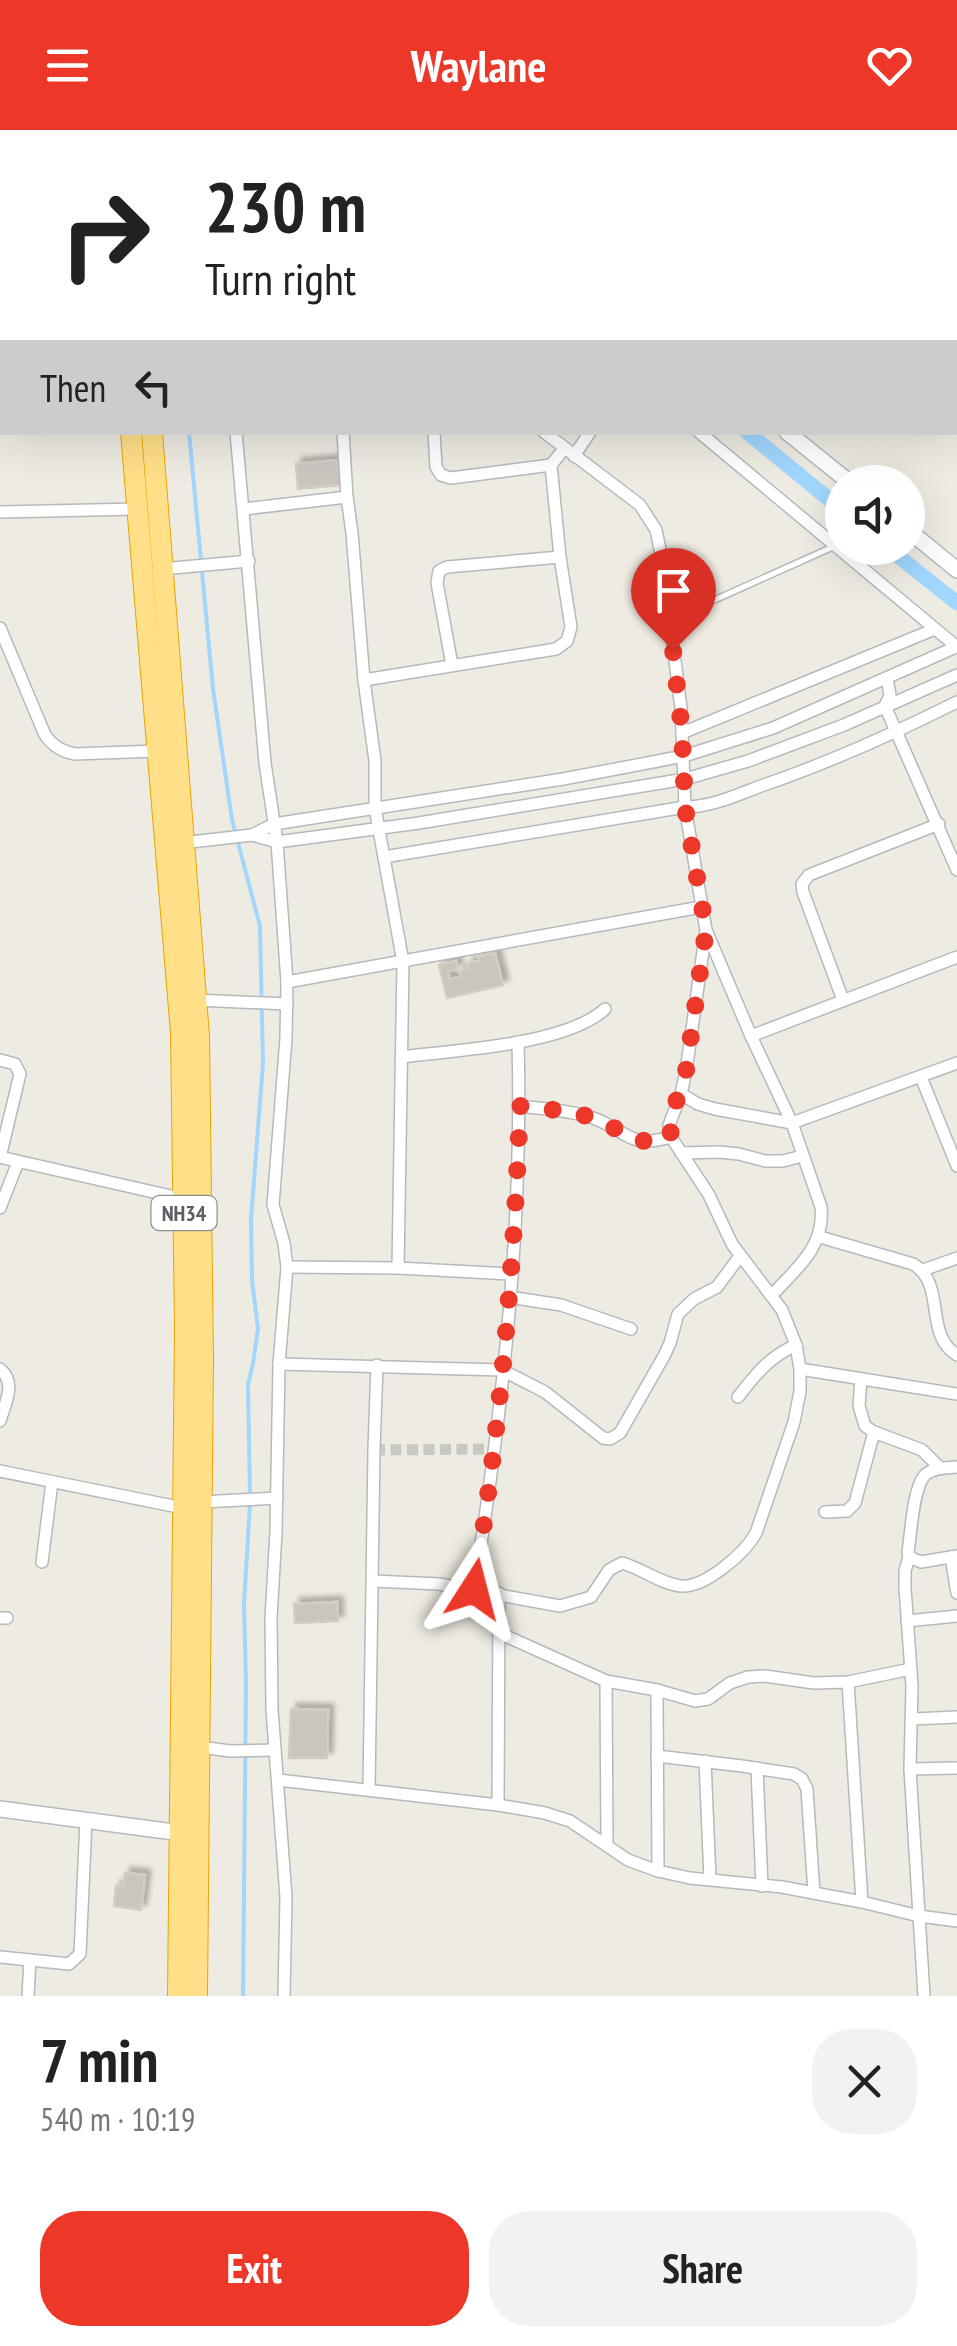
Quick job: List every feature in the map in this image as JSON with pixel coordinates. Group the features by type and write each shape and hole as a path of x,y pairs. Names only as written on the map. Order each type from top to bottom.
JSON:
{"highway":[{"name":"NH34","path":"131,435 181,1033 200,1748 178,1996"},
{"name":"NH34","path":"152,435 201,1096 190,1834 197,1996"}],"street":[{"path":"236,435 287,982 273,1205 288,1267 279,1364 271,1618 275,1750 286,1896 284,1996"},
{"path":"343,435 374,760 375,808 403,962 398,1268"},
{"path":"434,435 436,467 440,475 451,478 551,465 587,435"},
{"path":"548,435 640,505 656,530 682,732 685,807 706,930 792,1124 822,1207 820,1236 772,1295"},
{"path":"703,435 825,538"},
{"path":"791,435 828,465"},
{"path":"364,680 556,650 568,641 572,628 551,465"},
{"path":"244,509 347,497"},
{"path":"0,512 138,508"},
{"path":"925,544 957,570"},
{"path":"452,665 437,583 439,571 447,566 560,556"},
{"path":"162,569 249,561"},
{"path":"182,843 252,835 274,824 684,756 773,728 956,647 858,565"},
{"path":"0,628 51,744 75,754 156,750"},
{"path":"682,732 935,629"},
{"path":"0,672 16,666"},
{"path":"252,835 277,842 685,779 748,762 957,675"},
{"path":"887,678 890,695 885,706 957,870"},
{"path":"384,857 710,804 801,772 957,702"},
{"path":"842,1000 802,884 810,875 939,824"},
{"path":"287,982 701,908"},
{"path":"373,1581 439,1584 560,1606 592,1597 616,1564 629,1564 676,1585 698,1583 739,1556 756,1533 794,1422 800,1369 796,1345 782,1310 732,1244 709,1194 671,1137 669,1126 686,1071 706,930"},
{"path":"750,1036 957,957"},
{"path":"196,1000 287,1004"},
{"path":"401,1057 518,1042 581,1026 605,1009"},
{"path":"474,1589 495,1449 511,1274 520,1106 518,1042"},
{"path":"0,1060 15,1064 20,1074 0,1157 184,1200"},
{"path":"681,1094 715,1109 792,1124 957,1063"},
{"path":"921,1078 957,1166"},
{"path":"520,1106 596,1118 627,1138 642,1142 671,1137"},
{"path":"681,1153 739,1154 766,1161 802,1156"},
{"path":"0,1208 18,1162"},
{"path":"820,1236 923,1270 932,1289 941,1340 957,1356"},
{"path":"279,1364 502,1370 545,1392 603,1438 616,1437 664,1356 678,1314 717,1286 740,1256"},
{"path":"923,1270 957,1258"},
{"path":"288,1267 511,1274"},
{"path":"509,1298 561,1305 631,1329"},
{"path":"738,1397 773,1356 796,1345"},
{"path":"369,1790 377,1366"},
{"path":"0,1368 10,1387 0,1421"},
{"path":"800,1369 957,1394"},
{"path":"861,1378 861,1418 865,1426 922,1450 940,1468"},
{"path":"824,1512 847,1511 855,1503 874,1432"},
{"path":"924,1996 910,1769 913,1718 905,1588 918,1484 926,1474 957,1467"},
{"path":"0,1472 192,1505 276,1498"},
{"path":"42,1562 52,1482"},
{"path":"909,1557 921,1562 954,1557 957,1593"},
{"path":"498,1804 499,1594"},
{"path":"907,1621 957,1616"},
{"path":"499,1633 606,1681 695,1701 708,1699 730,1683 748,1677 848,1682 910,1669"},
{"path":"606,1681 607,1845"},
{"path":"848,1682 862,1902"},
{"path":"657,1690 658,1870"},
{"path":"913,1718 957,1718"},
{"path":"200,1748 275,1750"},
{"path":"658,1756 757,1768 802,1779 807,1789 814,1893"},
{"path":"704,1762 710,1880"},
{"path":"757,1768 762,1886"},
{"path":"910,1769 957,1768"},
{"path":"278,1780 498,1804 545,1813 570,1821 628,1860 658,1870 814,1893 957,1921"},
{"path":"0,1809 190,1834"},
{"path":"0,1957 68,1964 80,1954 86,1820"},
{"path":"28,1996 30,1960"}],"lane":[{"path":"669,620 825,550"}],"building":[{"path":"338,460 340,485 298,489 296,464"},
{"path":"495,953 503,985 447,998 439,965 456,961 457,969 448,971 450,979 461,977 460,971 469,968 468,963"},
{"path":"337,1602 338,1621 295,1623 294,1604"},
{"path":"291,1709 328,1710 327,1758 289,1758"},
{"path":"125,1873 145,1875 141,1910 114,1906 116,1886 123,1887"}],"waterway":[{"path":"189,435 213,689 232,820 260,926 263,1063 251,1219 258,1329 248,1385 250,1495"},
{"path":"751,435 825,496"},
{"path":"909,565 957,603"},
{"path":"243,1996 244,1604 250,1504"}],"tunnel":[{"path":"374,1450 495,1449"}],"route":[{"path":"474,1589 492,1474 502,1370 520,1106 596,1118 627,1138 656,1142 671,1137 669,1126 686,1071 706,930 685,807 673,650"}]}
